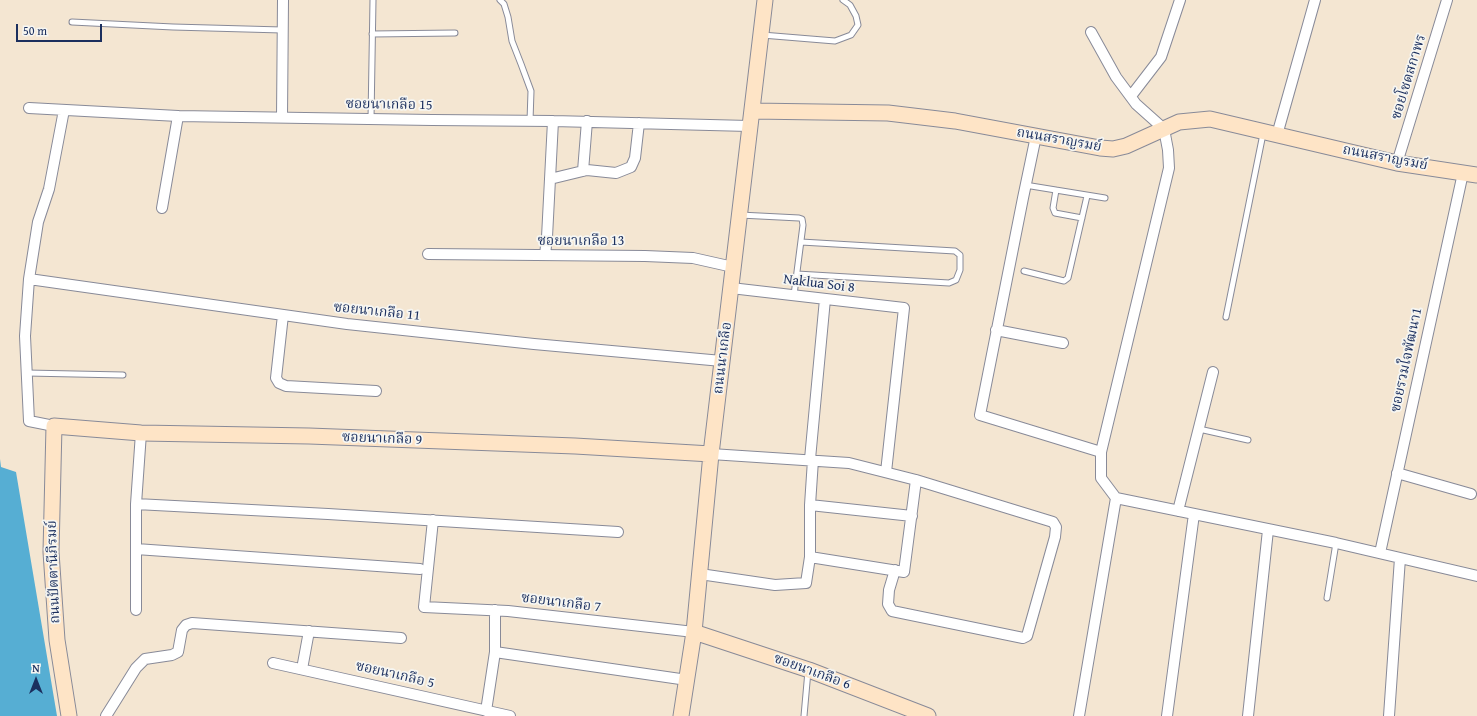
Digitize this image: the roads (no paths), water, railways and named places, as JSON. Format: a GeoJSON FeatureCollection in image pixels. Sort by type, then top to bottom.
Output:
{"type":"FeatureCollection","features":[{"type":"Feature","properties":{"kind":"street"},"geometry":{"type":"LineString","coordinates":[[282,117],[283,0]]}},
{"type":"Feature","properties":{"kind":"street","name":"ถนนนาเกลือ"},"geometry":{"type":"LineString","coordinates":[[681,716],[694,632],[711,454],[765,0]]}},
{"type":"Feature","properties":{"kind":"street"},"geometry":{"type":"LineString","coordinates":[[1131,96],[1162,57],[1180,0]]}},
{"type":"Feature","properties":{"kind":"street"},"geometry":{"type":"LineString","coordinates":[[1270,134],[1315,0]]}},
{"type":"Feature","properties":{"kind":"street","name":"ซอยโชดสกาพร"},"geometry":{"type":"LineString","coordinates":[[1397,163],[1447,0]]}},
{"type":"Feature","properties":{"kind":"street"},"geometry":{"type":"LineString","coordinates":[[1091,32],[1116,77],[1136,104],[1164,129],[1168,150],[1169,168],[1101,452],[1101,478],[1116,498],[1336,543],[1477,576]]}},
{"type":"Feature","properties":{"kind":"street","name":"ซอยนาเกลือ 15"},"geometry":{"type":"LineString","coordinates":[[29,108],[178,116],[552,120],[749,126]]}},
{"type":"Feature","properties":{"kind":"street"},"geometry":{"type":"LineString","coordinates":[[54,426],[29,420],[25,336],[29,280],[38,222],[51,182],[64,110]]}},
{"type":"Feature","properties":{"kind":"street","name":"ถนนสราญรมย์"},"geometry":{"type":"LineString","coordinates":[[752,111],[888,113],[955,121],[1100,148],[1113,149],[1126,146],[1180,122],[1210,119],[1397,163],[1470,174]]}},
{"type":"Feature","properties":{"kind":"street"},"geometry":{"type":"LineString","coordinates":[[162,208],[178,116]]}},
{"type":"Feature","properties":{"kind":"street"},"geometry":{"type":"LineString","coordinates":[[545,255],[552,120]]}},
{"type":"Feature","properties":{"kind":"street"},"geometry":{"type":"LineString","coordinates":[[583,171],[587,122]]}},
{"type":"Feature","properties":{"kind":"street"},"geometry":{"type":"LineString","coordinates":[[550,179],[587,170],[616,173],[631,167],[635,158],[639,123]]}},
{"type":"Feature","properties":{"kind":"street"},"geometry":{"type":"LineString","coordinates":[[1036,136],[980,415],[1101,452]]}},
{"type":"Feature","properties":{"kind":"street","name":"ซอยรวมใจพัฒนา1"},"geometry":{"type":"LineString","coordinates":[[1380,553],[1397,473],[1470,174]]}},
{"type":"Feature","properties":{"kind":"street","name":"ซอยนาเกลือ 13"},"geometry":{"type":"LineString","coordinates":[[428,254],[645,256],[693,258],[733,267]]}},
{"type":"Feature","properties":{"kind":"street","name":"ซอยนาเกลือ 11"},"geometry":{"type":"LineString","coordinates":[[29,280],[355,324],[534,344],[722,361]]}},
{"type":"Feature","properties":{"kind":"street","name":"Naklua Soi 8"},"geometry":{"type":"LineString","coordinates":[[731,288],[904,308],[886,472]]}},
{"type":"Feature","properties":{"kind":"street"},"geometry":{"type":"LineString","coordinates":[[700,574],[775,585],[806,583],[810,557],[812,459],[825,299]]}},
{"type":"Feature","properties":{"kind":"street"},"geometry":{"type":"LineString","coordinates":[[283,315],[276,378],[279,383],[286,386],[376,391]]}},
{"type":"Feature","properties":{"kind":"street"},"geometry":{"type":"LineString","coordinates":[[996,330],[1063,343]]}},
{"type":"Feature","properties":{"kind":"street"},"geometry":{"type":"LineString","coordinates":[[1178,511],[1213,372]]}},
{"type":"Feature","properties":{"kind":"street","name":"ซอยนาเกลือ 9"},"geometry":{"type":"LineString","coordinates":[[54,426],[141,433],[309,436],[574,446],[711,454]]}},
{"type":"Feature","properties":{"kind":"street","name":"ถนนปัตตานีภิรมย์"},"geometry":{"type":"LineString","coordinates":[[54,426],[51,552],[57,640],[69,716]]}},
{"type":"Feature","properties":{"kind":"street"},"geometry":{"type":"LineString","coordinates":[[136,610],[136,504],[141,433]]}},
{"type":"Feature","properties":{"kind":"street"},"geometry":{"type":"LineString","coordinates":[[711,454],[812,459],[849,463],[916,480],[1053,522],[1056,527],[1055,537],[1028,636],[1019,638],[892,611],[888,604],[895,570]]}},
{"type":"Feature","properties":{"kind":"street"},"geometry":{"type":"LineString","coordinates":[[1397,473],[1471,494]]}},
{"type":"Feature","properties":{"kind":"street"},"geometry":{"type":"LineString","coordinates":[[810,557],[904,572],[916,480]]}},
{"type":"Feature","properties":{"kind":"street"},"geometry":{"type":"LineString","coordinates":[[1079,716],[1116,498]]}},
{"type":"Feature","properties":{"kind":"street"},"geometry":{"type":"LineString","coordinates":[[136,504],[336,514],[618,532]]}},
{"type":"Feature","properties":{"kind":"street"},"geometry":{"type":"LineString","coordinates":[[810,505],[912,516]]}},
{"type":"Feature","properties":{"kind":"street"},"geometry":{"type":"LineString","coordinates":[[1167,716],[1194,514]]}},
{"type":"Feature","properties":{"kind":"street","name":"ซอยนาเกลือ 7"},"geometry":{"type":"LineString","coordinates":[[433,520],[424,607],[495,610],[694,632]]}},
{"type":"Feature","properties":{"kind":"street"},"geometry":{"type":"LineString","coordinates":[[1248,716],[1268,530]]}},
{"type":"Feature","properties":{"kind":"street"},"geometry":{"type":"LineString","coordinates":[[136,549],[420,569]]}},
{"type":"Feature","properties":{"kind":"street"},"geometry":{"type":"LineString","coordinates":[[1388,716],[1400,558]]}},
{"type":"Feature","properties":{"kind":"street"},"geometry":{"type":"LineString","coordinates":[[486,710],[494,652],[495,610]]}},
{"type":"Feature","properties":{"kind":"street"},"geometry":{"type":"LineString","coordinates":[[106,716],[136,668],[145,659],[172,655],[178,652],[182,630],[186,625],[192,624],[309,631],[402,638]]}},
{"type":"Feature","properties":{"kind":"street"},"geometry":{"type":"LineString","coordinates":[[302,669],[309,631]]}},
{"type":"Feature","properties":{"kind":"street","name":"ซอยนาเกลือ 6"},"geometry":{"type":"LineString","coordinates":[[694,632],[809,670],[928,716]]}},
{"type":"Feature","properties":{"kind":"street"},"geometry":{"type":"LineString","coordinates":[[494,652],[686,680]]}},
{"type":"Feature","properties":{"kind":"street","name":"ซอยนาเกลือ 5"},"geometry":{"type":"LineString","coordinates":[[273,663],[510,716]]}},
{"type":"Feature","properties":{"kind":"lane"},"geometry":{"type":"LineString","coordinates":[[371,119],[373,0]]}},
{"type":"Feature","properties":{"kind":"lane"},"geometry":{"type":"LineString","coordinates":[[500,0],[504,4],[512,41],[530,91],[530,120]]}},
{"type":"Feature","properties":{"kind":"lane"},"geometry":{"type":"LineString","coordinates":[[761,35],[834,41],[851,35],[858,25],[856,16],[850,5],[843,0]]}},
{"type":"Feature","properties":{"kind":"lane"},"geometry":{"type":"LineString","coordinates":[[72,22],[282,30]]}},
{"type":"Feature","properties":{"kind":"lane"},"geometry":{"type":"LineString","coordinates":[[372,34],[455,33]]}},
{"type":"Feature","properties":{"kind":"lane"},"geometry":{"type":"LineString","coordinates":[[1226,317],[1270,134]]}},
{"type":"Feature","properties":{"kind":"lane"},"geometry":{"type":"LineString","coordinates":[[1025,185],[1105,198]]}},
{"type":"Feature","properties":{"kind":"lane"},"geometry":{"type":"LineString","coordinates":[[1056,190],[1053,208],[1055,214],[1082,218]]}},
{"type":"Feature","properties":{"kind":"lane"},"geometry":{"type":"LineString","coordinates":[[1024,272],[1064,281],[1068,278],[1087,196]]}},
{"type":"Feature","properties":{"kind":"lane"},"geometry":{"type":"LineString","coordinates":[[739,215],[802,219],[803,225],[794,295]]}},
{"type":"Feature","properties":{"kind":"lane"},"geometry":{"type":"LineString","coordinates":[[797,274],[949,283],[956,280],[960,270],[960,255],[955,251],[801,242]]}},
{"type":"Feature","properties":{"kind":"lane"},"geometry":{"type":"LineString","coordinates":[[27,373],[123,375]]}},
{"type":"Feature","properties":{"kind":"lane"},"geometry":{"type":"LineString","coordinates":[[1199,429],[1248,440]]}},
{"type":"Feature","properties":{"kind":"lane"},"geometry":{"type":"LineString","coordinates":[[1327,598],[1336,543]]}},
{"type":"Feature","properties":{"kind":"lane"},"geometry":{"type":"LineString","coordinates":[[804,716],[809,670]]}},
{"type":"Feature","properties":{"kind":"water"},"geometry":{"type":"Polygon","coordinates":[[[0,459],[1,467],[16,472],[57,716],[0,716],[0,459]]]}}]}
